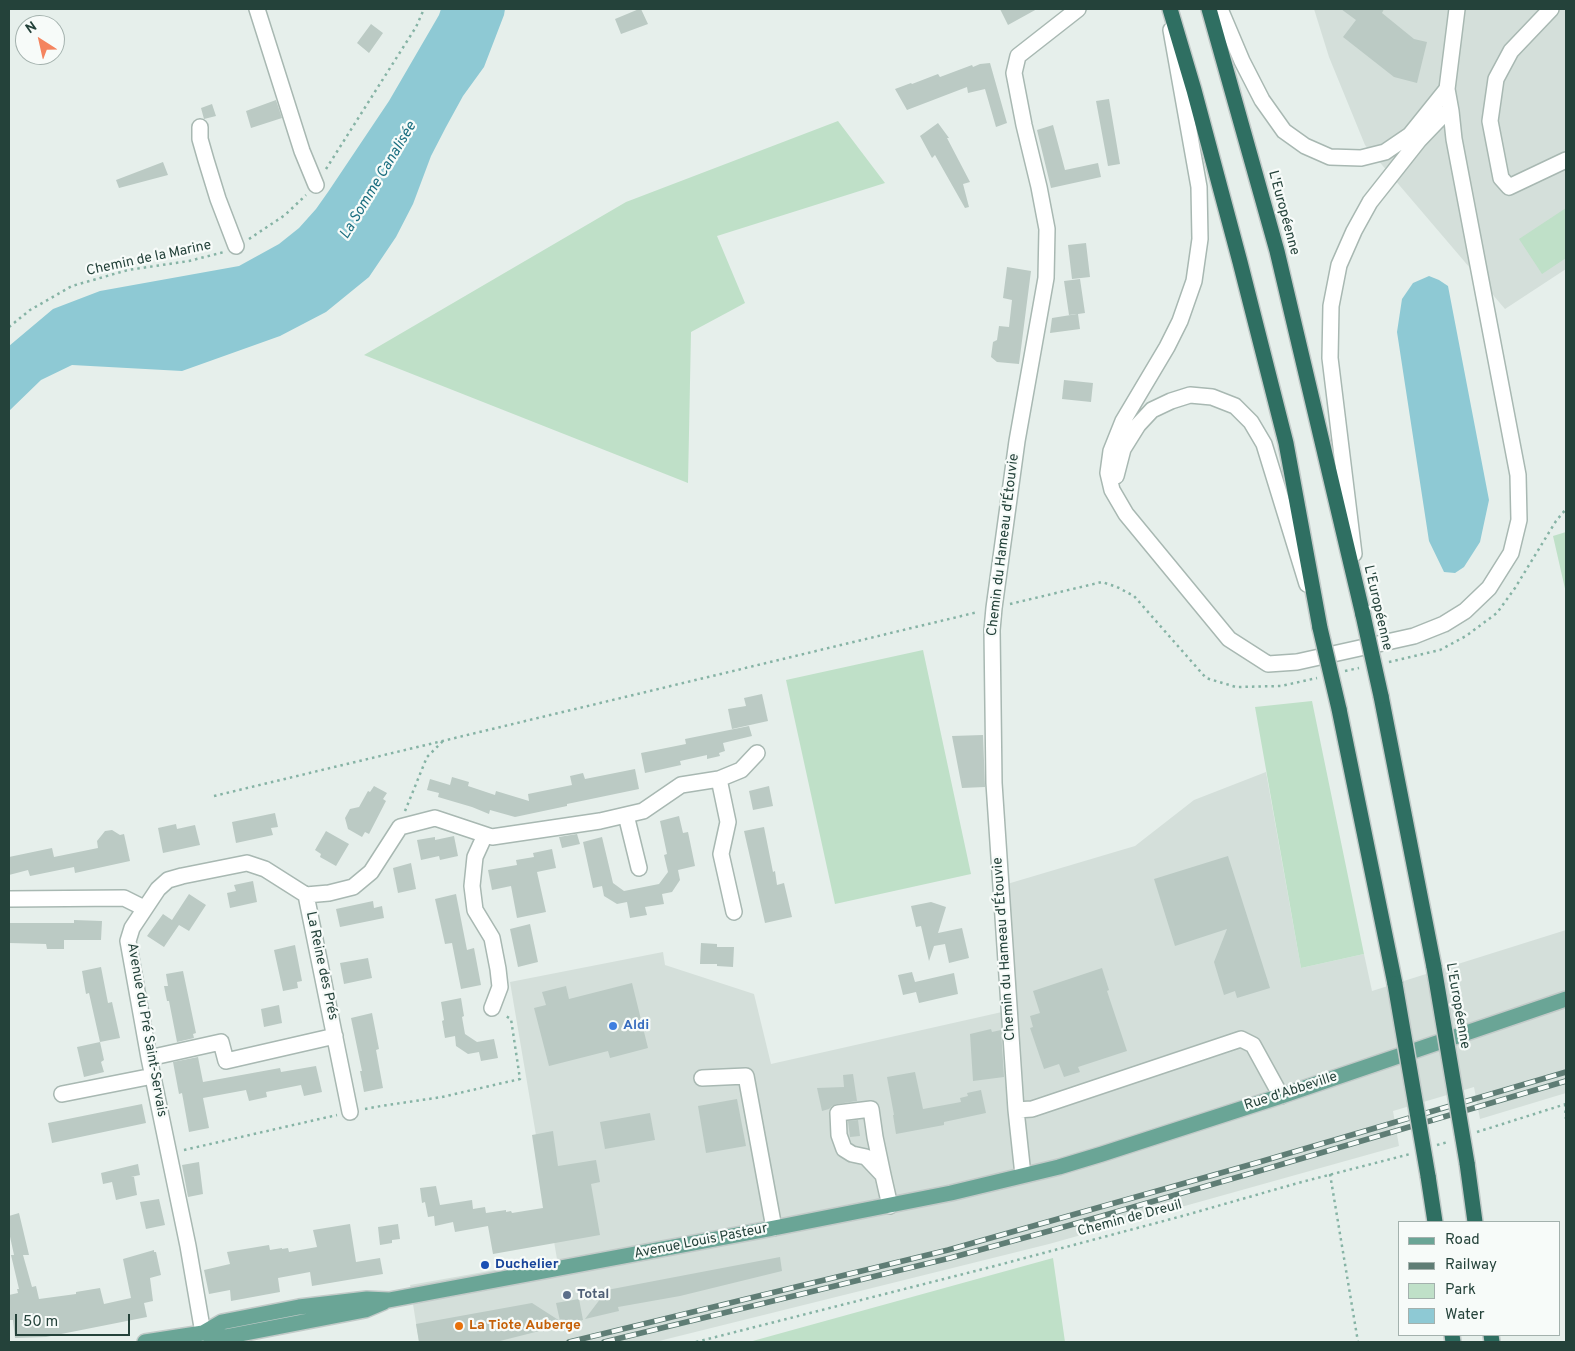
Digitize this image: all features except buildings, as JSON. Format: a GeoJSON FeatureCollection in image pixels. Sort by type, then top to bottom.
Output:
{"type":"FeatureCollection","features":[{"type":"Feature","properties":{"kind":"highway"},"geometry":{"type":"LineString","coordinates":[[1168,9],[1194,90],[1286,443],[1320,628],[1339,709],[1395,984],[1435,1221]]}},
{"type":"Feature","properties":{"kind":"highway","name":"L'Européenne"},"geometry":{"type":"LineString","coordinates":[[1209,9],[1277,251],[1363,615],[1434,966],[1475,1221]]}},
{"type":"Feature","properties":{"kind":"main road","name":"Rue d'Abbeville"},"geometry":{"type":"LineString","coordinates":[[1018,1176],[1102,1154],[1281,1096],[1566,999]]}},
{"type":"Feature","properties":{"kind":"main road","name":"Avenue Louis Pasteur"},"geometry":{"type":"LineString","coordinates":[[145,1342],[203,1333],[225,1337],[365,1310],[389,1300],[890,1206],[1018,1176]]}},
{"type":"Feature","properties":{"kind":"street"},"geometry":{"type":"LineString","coordinates":[[257,9],[302,151],[316,185]]}},
{"type":"Feature","properties":{"kind":"street","name":"Chemin du Hameau d'Étouvie"},"geometry":{"type":"LineString","coordinates":[[1018,1176],[1016,1110],[994,783],[992,640],[994,608],[1017,441],[1046,278],[1047,229],[1014,72],[1018,56],[1078,9]]}},
{"type":"Feature","properties":{"kind":"street"},"geometry":{"type":"LineString","coordinates":[[1168,9],[1199,187],[1200,239],[1194,281],[1180,321],[1167,347],[1123,421],[1111,451],[1108,473],[1112,490],[1126,514],[1229,639],[1268,664],[1297,662],[1414,636],[1444,624],[1465,611],[1489,588],[1511,553],[1519,520],[1518,475],[1456,148],[1448,89],[1457,9]]}},
{"type":"Feature","properties":{"kind":"street"},"geometry":{"type":"LineString","coordinates":[[1220,9],[1242,61],[1262,100],[1284,131],[1305,146],[1330,157],[1361,158],[1385,152],[1410,134],[1448,89]]}},
{"type":"Feature","properties":{"kind":"street"},"geometry":{"type":"LineString","coordinates":[[1551,9],[1511,51],[1496,79],[1490,121],[1501,178],[1509,187],[1566,160]]}},
{"type":"Feature","properties":{"kind":"street"},"geometry":{"type":"LineString","coordinates":[[1363,615],[1330,358],[1331,306],[1339,265],[1354,231],[1370,202],[1419,140],[1443,116],[1452,110]]}},
{"type":"Feature","properties":{"kind":"street"},"geometry":{"type":"LineString","coordinates":[[200,127],[200,138],[206,160],[221,208],[236,246]]}},
{"type":"Feature","properties":{"kind":"street"},"geometry":{"type":"LineString","coordinates":[[1112,490],[1123,449],[1138,425],[1152,410],[1171,400],[1190,395],[1212,398],[1235,406],[1251,422],[1264,444],[1320,628]]}},
{"type":"Feature","properties":{"kind":"street"},"geometry":{"type":"LineString","coordinates":[[306,895],[329,894],[353,887],[371,872],[400,827],[435,818],[492,837],[600,821],[643,811],[681,786],[718,779],[741,770],[757,753]]}},
{"type":"Feature","properties":{"kind":"street"},"geometry":{"type":"LineString","coordinates":[[718,779],[728,822],[722,854],[734,912]]}},
{"type":"Feature","properties":{"kind":"street"},"geometry":{"type":"LineString","coordinates":[[626,815],[638,868]]}},
{"type":"Feature","properties":{"kind":"street"},"geometry":{"type":"LineString","coordinates":[[486,835],[475,856],[472,886],[475,910],[492,938],[498,969],[500,987],[492,1008]]}},
{"type":"Feature","properties":{"kind":"street","name":"Avenue du Pré Saint-Servais"},"geometry":{"type":"LineString","coordinates":[[203,1333],[188,1246],[149,1058],[128,941],[132,928],[158,889],[168,880],[182,876],[247,864],[265,869],[306,895]]}},
{"type":"Feature","properties":{"kind":"street","name":"La Reine des Prés"},"geometry":{"type":"LineString","coordinates":[[306,895],[350,1112]]}},
{"type":"Feature","properties":{"kind":"street"},"geometry":{"type":"LineString","coordinates":[[9,899],[124,898],[144,908]]}},
{"type":"Feature","properties":{"kind":"street","name":"La Reine des Prés"},"geometry":{"type":"LineString","coordinates":[[149,1058],[221,1042],[226,1060],[336,1036]]}},
{"type":"Feature","properties":{"kind":"street"},"geometry":{"type":"LineString","coordinates":[[1016,1110],[1032,1108],[1241,1039],[1253,1045],[1281,1096]]}},
{"type":"Feature","properties":{"kind":"street"},"geometry":{"type":"LineString","coordinates":[[62,1094],[153,1076]]}},
{"type":"Feature","properties":{"kind":"street"},"geometry":{"type":"LineString","coordinates":[[702,1078],[746,1076],[774,1228]]}},
{"type":"Feature","properties":{"kind":"street"},"geometry":{"type":"LineString","coordinates":[[883,1175],[890,1206]]}},
{"type":"Feature","properties":{"kind":"path","name":"Chemin de la Marine"},"geometry":{"type":"LineString","coordinates":[[9,327],[30,310],[72,286],[128,270],[189,261],[224,252],[254,237],[286,216],[316,185],[416,27],[424,9]]}},
{"type":"Feature","properties":{"kind":"path"},"geometry":{"type":"LineString","coordinates":[[1384,663],[1440,650],[1466,636],[1497,613],[1515,588],[1556,521],[1566,509]]}},
{"type":"Feature","properties":{"kind":"path"},"geometry":{"type":"LineString","coordinates":[[214,796],[1102,582],[1134,596],[1206,678],[1236,687],[1281,686],[1319,677]]}},
{"type":"Feature","properties":{"kind":"path"},"geometry":{"type":"LineString","coordinates":[[1337,673],[1365,667]]}},
{"type":"Feature","properties":{"kind":"path"},"geometry":{"type":"LineString","coordinates":[[400,827],[405,810],[428,757],[444,740]]}},
{"type":"Feature","properties":{"kind":"path"},"geometry":{"type":"LineString","coordinates":[[169,1153],[350,1112],[442,1097],[520,1079],[511,1019],[492,1008]]}},
{"type":"Feature","properties":{"kind":"path"},"geometry":{"type":"LineString","coordinates":[[1474,1133],[1566,1104],[1566,1119]]}},
{"type":"Feature","properties":{"kind":"path"},"geometry":{"type":"LineString","coordinates":[[1437,1145],[1456,1139]]}},
{"type":"Feature","properties":{"kind":"path","name":"Chemin de Dreuil"},"geometry":{"type":"LineString","coordinates":[[696,1342],[991,1267],[1330,1174],[1418,1152]]}},
{"type":"Feature","properties":{"kind":"path"},"geometry":{"type":"LineString","coordinates":[[1330,1174],[1358,1342]]}},
{"type":"Feature","properties":{"kind":"shaded area"},"geometry":{"type":"Polygon","coordinates":[[[1314,9],[1566,9],[1566,269],[1505,309],[1365,145],[1329,57],[1314,9]]]}},
{"type":"Feature","properties":{"kind":"shaded area"},"geometry":{"type":"Polygon","coordinates":[[[1266,772],[1301,968],[1364,954],[1372,991],[1566,930],[1566,1093],[1480,1119],[1474,1087],[1393,1111],[1399,1146],[1049,1244],[655,1342],[419,1342],[410,1285],[557,1259],[510,982],[663,952],[665,965],[754,994],[771,1064],[1002,1012],[997,887],[1135,846],[1194,800],[1266,772]]]}},
{"type":"Feature","properties":{"kind":"green space"},"geometry":{"type":"Polygon","coordinates":[[[838,121],[885,183],[717,236],[745,303],[691,332],[688,483],[364,355],[626,202],[838,121]]]}},
{"type":"Feature","properties":{"kind":"green space"},"geometry":{"type":"Polygon","coordinates":[[[1566,208],[1566,258],[1542,274],[1519,239],[1566,208]]]}},
{"type":"Feature","properties":{"kind":"green space"},"geometry":{"type":"Polygon","coordinates":[[[1566,532],[1566,593],[1553,536],[1566,532]]]}},
{"type":"Feature","properties":{"kind":"green space"},"geometry":{"type":"Polygon","coordinates":[[[923,650],[971,874],[835,904],[786,680],[923,650]]]}},
{"type":"Feature","properties":{"kind":"green space"},"geometry":{"type":"Polygon","coordinates":[[[1312,701],[1364,954],[1301,968],[1255,707],[1312,701]]]}},
{"type":"Feature","properties":{"kind":"green space"},"geometry":{"type":"Polygon","coordinates":[[[1053,1258],[1065,1342],[749,1342],[1053,1258]]]}},
{"type":"Feature","properties":{"kind":"water","name":"La Somme Canalisée"},"geometry":{"type":"Polygon","coordinates":[[[441,9],[505,9],[484,67],[463,96],[446,127],[431,156],[413,204],[396,237],[369,277],[326,312],[280,336],[182,371],[72,365],[41,380],[9,411],[9,346],[53,309],[100,291],[239,266],[279,244],[299,228],[316,209],[389,101],[441,9]]]}},
{"type":"Feature","properties":{"kind":"water"},"geometry":{"type":"Polygon","coordinates":[[[1429,276],[1448,286],[1489,500],[1480,542],[1464,567],[1455,573],[1444,572],[1429,541],[1397,332],[1402,299],[1413,283],[1429,276]]]}},
{"type":"Feature","properties":{"kind":"railway"},"geometry":{"type":"LineString","coordinates":[[569,1342],[948,1250],[1256,1163],[1566,1072]]}},
{"type":"Feature","properties":{"kind":"railway"},"geometry":{"type":"LineString","coordinates":[[604,1342],[950,1258],[1259,1171],[1566,1081]]}},
{"type":"Feature","properties":{"kind":"place","name":"Aldi"},"geometry":{"type":"Point","coordinates":[613,1026]}},
{"type":"Feature","properties":{"kind":"place","name":"Duchelier"},"geometry":{"type":"Point","coordinates":[485,1265]}},
{"type":"Feature","properties":{"kind":"place","name":"Total"},"geometry":{"type":"Point","coordinates":[567,1295]}},
{"type":"Feature","properties":{"kind":"place","name":"La Tiote Auberge"},"geometry":{"type":"Point","coordinates":[459,1326]}}]}
